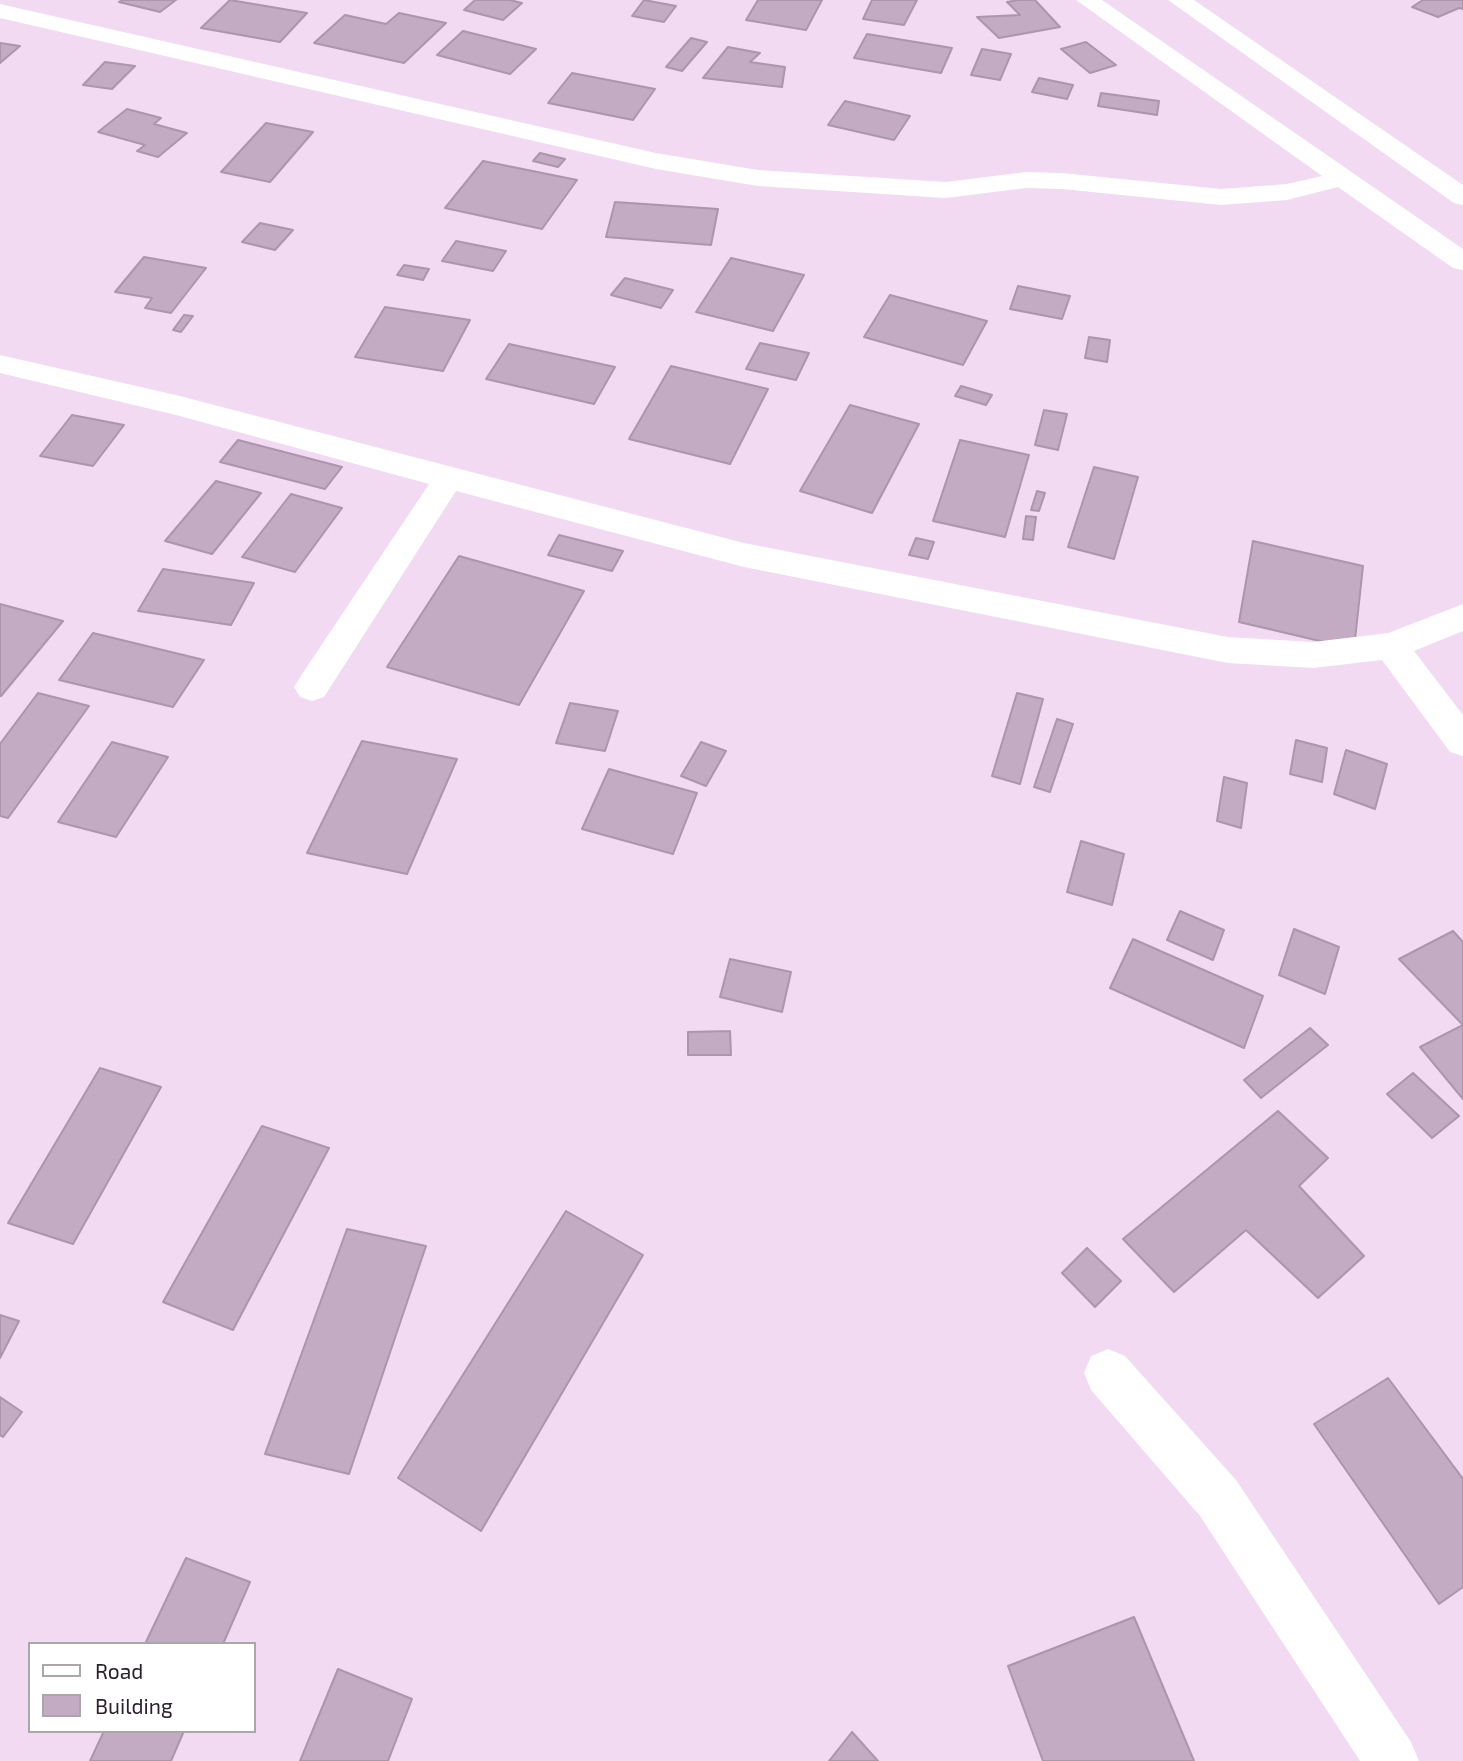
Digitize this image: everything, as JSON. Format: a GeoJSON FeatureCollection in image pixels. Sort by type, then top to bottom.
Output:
{"type":"FeatureCollection","features":[{"type":"Feature","properties":{"kind":"main road"},"geometry":{"type":"LineString","coordinates":[[1087,0],[1463,262]]}},
{"type":"Feature","properties":{"kind":"main road"},"geometry":{"type":"LineString","coordinates":[[1179,0],[1463,197]]}},
{"type":"Feature","properties":{"kind":"main road"},"geometry":{"type":"LineString","coordinates":[[0,11],[656,161],[758,177],[946,190],[1026,180],[1062,181],[1221,197],[1287,192],[1344,178]]}},
{"type":"Feature","properties":{"kind":"main road"},"geometry":{"type":"LineString","coordinates":[[0,363],[176,405],[744,555],[1228,650],[1314,655],[1391,646],[1463,617]]}},
{"type":"Feature","properties":{"kind":"main road"},"geometry":{"type":"LineString","coordinates":[[312,687],[449,478]]}},
{"type":"Feature","properties":{"kind":"main road"},"geometry":{"type":"LineString","coordinates":[[1391,646],[1463,742]]}},
{"type":"Feature","properties":{"kind":"main road"},"geometry":{"type":"LineString","coordinates":[[1108,1373],[1218,1498],[1392,1761]]}},
{"type":"Feature","properties":{"kind":"building"},"geometry":{"type":"Polygon","coordinates":[[[176,0],[160,12],[119,2],[176,0]]]}},
{"type":"Feature","properties":{"kind":"building"},"geometry":{"type":"Polygon","coordinates":[[[230,0],[307,13],[280,42],[201,28],[230,0]]]}},
{"type":"Feature","properties":{"kind":"building"},"geometry":{"type":"Polygon","coordinates":[[[475,0],[510,0],[522,3],[503,20],[464,10],[475,0]]]}},
{"type":"Feature","properties":{"kind":"building"},"geometry":{"type":"Polygon","coordinates":[[[644,0],[676,6],[664,22],[632,16],[644,0]]]}},
{"type":"Feature","properties":{"kind":"building"},"geometry":{"type":"Polygon","coordinates":[[[758,0],[822,0],[806,30],[746,20],[758,0]]]}},
{"type":"Feature","properties":{"kind":"building"},"geometry":{"type":"Polygon","coordinates":[[[872,0],[917,0],[904,25],[863,19],[872,0]]]}},
{"type":"Feature","properties":{"kind":"building"},"geometry":{"type":"Polygon","coordinates":[[[1035,0],[1060,27],[999,38],[977,17],[1020,15],[1007,2],[1035,0]]]}},
{"type":"Feature","properties":{"kind":"building"},"geometry":{"type":"Polygon","coordinates":[[[1423,0],[1463,0],[1463,9],[1459,8],[1438,17],[1412,7],[1423,0]]]}},
{"type":"Feature","properties":{"kind":"building"},"geometry":{"type":"Polygon","coordinates":[[[399,13],[446,23],[404,63],[314,43],[345,15],[386,24],[399,13]]]}},
{"type":"Feature","properties":{"kind":"building"},"geometry":{"type":"Polygon","coordinates":[[[463,31],[536,49],[510,74],[437,55],[463,31]]]}},
{"type":"Feature","properties":{"kind":"building"},"geometry":{"type":"Polygon","coordinates":[[[867,34],[952,48],[941,73],[854,58],[867,34]]]}},
{"type":"Feature","properties":{"kind":"building"},"geometry":{"type":"Polygon","coordinates":[[[691,38],[707,42],[682,71],[666,67],[691,38]]]}},
{"type":"Feature","properties":{"kind":"building"},"geometry":{"type":"Polygon","coordinates":[[[1086,42],[1116,65],[1090,73],[1061,49],[1086,42]]]}},
{"type":"Feature","properties":{"kind":"building"},"geometry":{"type":"Polygon","coordinates":[[[0,43],[20,46],[0,63],[0,43]]]}},
{"type":"Feature","properties":{"kind":"building"},"geometry":{"type":"Polygon","coordinates":[[[728,47],[760,53],[750,62],[785,67],[782,87],[703,78],[728,47]]]}},
{"type":"Feature","properties":{"kind":"building"},"geometry":{"type":"Polygon","coordinates":[[[982,49],[1011,54],[1000,80],[971,75],[982,49]]]}},
{"type":"Feature","properties":{"kind":"building"},"geometry":{"type":"Polygon","coordinates":[[[105,62],[135,66],[112,89],[83,85],[105,62]]]}},
{"type":"Feature","properties":{"kind":"building"},"geometry":{"type":"Polygon","coordinates":[[[572,73],[655,89],[633,120],[548,103],[572,73]]]}},
{"type":"Feature","properties":{"kind":"building"},"geometry":{"type":"Polygon","coordinates":[[[1039,78],[1073,85],[1067,99],[1032,92],[1039,78]]]}},
{"type":"Feature","properties":{"kind":"building"},"geometry":{"type":"Polygon","coordinates":[[[1101,93],[1159,101],[1157,115],[1098,106],[1101,93]]]}},
{"type":"Feature","properties":{"kind":"building"},"geometry":{"type":"Polygon","coordinates":[[[845,101],[910,116],[894,140],[828,125],[845,101]]]}},
{"type":"Feature","properties":{"kind":"building"},"geometry":{"type":"Polygon","coordinates":[[[127,109],[161,118],[154,124],[187,133],[158,157],[137,151],[145,145],[98,132],[127,109]]]}},
{"type":"Feature","properties":{"kind":"building"},"geometry":{"type":"Polygon","coordinates":[[[266,123],[313,132],[270,182],[221,172],[266,123]]]}},
{"type":"Feature","properties":{"kind":"building"},"geometry":{"type":"Polygon","coordinates":[[[540,153],[565,159],[558,167],[533,161],[540,153]]]}},
{"type":"Feature","properties":{"kind":"building"},"geometry":{"type":"Polygon","coordinates":[[[483,161],[577,180],[542,229],[445,208],[483,161]]]}},
{"type":"Feature","properties":{"kind":"building"},"geometry":{"type":"Polygon","coordinates":[[[615,202],[718,209],[711,245],[606,237],[615,202]]]}},
{"type":"Feature","properties":{"kind":"building"},"geometry":{"type":"Polygon","coordinates":[[[260,223],[293,230],[275,250],[242,242],[260,223]]]}},
{"type":"Feature","properties":{"kind":"building"},"geometry":{"type":"Polygon","coordinates":[[[456,241],[506,251],[493,271],[442,261],[456,241]]]}},
{"type":"Feature","properties":{"kind":"building"},"geometry":{"type":"Polygon","coordinates":[[[144,257],[206,268],[171,313],[145,308],[152,298],[115,292],[144,257]]]}},
{"type":"Feature","properties":{"kind":"building"},"geometry":{"type":"Polygon","coordinates":[[[731,258],[804,275],[773,331],[696,312],[731,258]]]}},
{"type":"Feature","properties":{"kind":"building"},"geometry":{"type":"Polygon","coordinates":[[[404,265],[429,269],[423,280],[397,275],[404,265]]]}},
{"type":"Feature","properties":{"kind":"building"},"geometry":{"type":"Polygon","coordinates":[[[625,278],[673,290],[661,308],[611,295],[625,278]]]}},
{"type":"Feature","properties":{"kind":"building"},"geometry":{"type":"Polygon","coordinates":[[[1018,286],[1070,296],[1062,319],[1010,309],[1018,286]]]}},
{"type":"Feature","properties":{"kind":"building"},"geometry":{"type":"Polygon","coordinates":[[[890,295],[987,321],[963,365],[864,337],[890,295]]]}},
{"type":"Feature","properties":{"kind":"building"},"geometry":{"type":"Polygon","coordinates":[[[385,307],[470,320],[443,371],[355,357],[385,307]]]}},
{"type":"Feature","properties":{"kind":"building"},"geometry":{"type":"Polygon","coordinates":[[[184,315],[193,316],[181,332],[173,330],[184,315]]]}},
{"type":"Feature","properties":{"kind":"building"},"geometry":{"type":"Polygon","coordinates":[[[1089,337],[1110,340],[1107,362],[1085,358],[1089,337]]]}},
{"type":"Feature","properties":{"kind":"building"},"geometry":{"type":"Polygon","coordinates":[[[760,343],[809,353],[796,380],[746,369],[760,343]]]}},
{"type":"Feature","properties":{"kind":"building"},"geometry":{"type":"Polygon","coordinates":[[[509,344],[615,367],[594,404],[486,379],[509,344]]]}},
{"type":"Feature","properties":{"kind":"building"},"geometry":{"type":"Polygon","coordinates":[[[671,366],[768,389],[730,464],[629,439],[671,366]]]}},
{"type":"Feature","properties":{"kind":"building"},"geometry":{"type":"Polygon","coordinates":[[[961,386],[992,395],[986,405],[955,396],[961,386]]]}},
{"type":"Feature","properties":{"kind":"building"},"geometry":{"type":"Polygon","coordinates":[[[850,405],[919,424],[872,513],[800,491],[850,405]]]}},
{"type":"Feature","properties":{"kind":"building"},"geometry":{"type":"Polygon","coordinates":[[[1044,410],[1067,414],[1058,450],[1035,445],[1044,410]]]}},
{"type":"Feature","properties":{"kind":"building"},"geometry":{"type":"Polygon","coordinates":[[[72,415],[124,425],[93,466],[40,456],[72,415]]]}},
{"type":"Feature","properties":{"kind":"building"},"geometry":{"type":"Polygon","coordinates":[[[238,440],[342,467],[325,489],[220,462],[238,440]]]}},
{"type":"Feature","properties":{"kind":"building"},"geometry":{"type":"Polygon","coordinates":[[[960,440],[1029,455],[1005,537],[933,521],[960,440]]]}},
{"type":"Feature","properties":{"kind":"building"},"geometry":{"type":"Polygon","coordinates":[[[1094,467],[1138,477],[1114,559],[1068,547],[1094,467]]]}},
{"type":"Feature","properties":{"kind":"building"},"geometry":{"type":"Polygon","coordinates":[[[216,481],[261,493],[212,554],[165,541],[216,481]]]}},
{"type":"Feature","properties":{"kind":"building"},"geometry":{"type":"Polygon","coordinates":[[[1037,491],[1045,493],[1039,511],[1031,510],[1037,491]]]}},
{"type":"Feature","properties":{"kind":"building"},"geometry":{"type":"Polygon","coordinates":[[[291,494],[342,508],[295,572],[242,557],[291,494]]]}},
{"type":"Feature","properties":{"kind":"building"},"geometry":{"type":"Polygon","coordinates":[[[1026,516],[1036,517],[1033,540],[1023,539],[1026,516]]]}},
{"type":"Feature","properties":{"kind":"building"},"geometry":{"type":"Polygon","coordinates":[[[559,535],[623,551],[612,571],[548,555],[559,535]]]}},
{"type":"Feature","properties":{"kind":"building"},"geometry":{"type":"Polygon","coordinates":[[[916,538],[934,542],[928,559],[909,555],[916,538]]]}},
{"type":"Feature","properties":{"kind":"building"},"geometry":{"type":"Polygon","coordinates":[[[1253,541],[1363,566],[1354,649],[1239,622],[1253,541]]]}},
{"type":"Feature","properties":{"kind":"building"},"geometry":{"type":"Polygon","coordinates":[[[459,556],[584,591],[519,705],[387,667],[459,556]]]}},
{"type":"Feature","properties":{"kind":"building"},"geometry":{"type":"Polygon","coordinates":[[[163,569],[254,583],[231,625],[138,611],[163,569]]]}},
{"type":"Feature","properties":{"kind":"building"},"geometry":{"type":"Polygon","coordinates":[[[0,604],[63,621],[1,696],[0,696],[0,604]]]}},
{"type":"Feature","properties":{"kind":"building"},"geometry":{"type":"Polygon","coordinates":[[[93,633],[204,660],[173,707],[59,680],[93,633]]]}},
{"type":"Feature","properties":{"kind":"building"},"geometry":{"type":"Polygon","coordinates":[[[38,693],[89,706],[8,818],[0,816],[0,744],[38,693]]]}},
{"type":"Feature","properties":{"kind":"building"},"geometry":{"type":"Polygon","coordinates":[[[1017,693],[1043,699],[1020,784],[992,776],[1017,693]]]}},
{"type":"Feature","properties":{"kind":"building"},"geometry":{"type":"Polygon","coordinates":[[[570,703],[618,711],[605,751],[556,743],[570,703]]]}},
{"type":"Feature","properties":{"kind":"building"},"geometry":{"type":"Polygon","coordinates":[[[1057,719],[1073,724],[1050,792],[1034,787],[1057,719]]]}},
{"type":"Feature","properties":{"kind":"building"},"geometry":{"type":"Polygon","coordinates":[[[1296,740],[1327,748],[1322,782],[1290,774],[1296,740]]]}},
{"type":"Feature","properties":{"kind":"building"},"geometry":{"type":"Polygon","coordinates":[[[362,741],[457,759],[407,874],[307,853],[362,741]]]}},
{"type":"Feature","properties":{"kind":"building"},"geometry":{"type":"Polygon","coordinates":[[[112,742],[168,757],[116,837],[58,822],[112,742]]]}},
{"type":"Feature","properties":{"kind":"building"},"geometry":{"type":"Polygon","coordinates":[[[701,742],[726,751],[706,786],[681,776],[701,742]]]}},
{"type":"Feature","properties":{"kind":"building"},"geometry":{"type":"Polygon","coordinates":[[[1346,750],[1387,764],[1375,809],[1334,794],[1346,750]]]}},
{"type":"Feature","properties":{"kind":"building"},"geometry":{"type":"Polygon","coordinates":[[[609,769],[697,793],[673,854],[582,829],[609,769]]]}},
{"type":"Feature","properties":{"kind":"building"},"geometry":{"type":"Polygon","coordinates":[[[1224,777],[1247,783],[1241,828],[1217,821],[1224,777]]]}},
{"type":"Feature","properties":{"kind":"building"},"geometry":{"type":"Polygon","coordinates":[[[1081,841],[1124,854],[1112,905],[1067,892],[1081,841]]]}},
{"type":"Feature","properties":{"kind":"building"},"geometry":{"type":"Polygon","coordinates":[[[1180,911],[1224,930],[1213,960],[1167,940],[1180,911]]]}},
{"type":"Feature","properties":{"kind":"building"},"geometry":{"type":"Polygon","coordinates":[[[1294,929],[1339,947],[1325,994],[1279,975],[1294,929]]]}},
{"type":"Feature","properties":{"kind":"building"},"geometry":{"type":"Polygon","coordinates":[[[1453,931],[1463,942],[1463,1025],[1399,959],[1453,931]]]}},
{"type":"Feature","properties":{"kind":"building"},"geometry":{"type":"Polygon","coordinates":[[[1133,939],[1263,996],[1244,1048],[1110,988],[1133,939]]]}},
{"type":"Feature","properties":{"kind":"building"},"geometry":{"type":"Polygon","coordinates":[[[730,959],[791,972],[782,1012],[720,997],[730,959]]]}},
{"type":"Feature","properties":{"kind":"building"},"geometry":{"type":"Polygon","coordinates":[[[1463,1025],[1463,1099],[1420,1047],[1463,1025]]]}},
{"type":"Feature","properties":{"kind":"building"},"geometry":{"type":"Polygon","coordinates":[[[1310,1028],[1328,1045],[1261,1098],[1244,1080],[1310,1028]]]}},
{"type":"Feature","properties":{"kind":"building"},"geometry":{"type":"Polygon","coordinates":[[[730,1031],[731,1055],[688,1055],[688,1032],[730,1031]]]}},
{"type":"Feature","properties":{"kind":"building"},"geometry":{"type":"Polygon","coordinates":[[[100,1068],[161,1087],[73,1244],[8,1223],[100,1068]]]}},
{"type":"Feature","properties":{"kind":"building"},"geometry":{"type":"Polygon","coordinates":[[[1413,1073],[1459,1116],[1432,1138],[1387,1094],[1413,1073]]]}},
{"type":"Feature","properties":{"kind":"building"},"geometry":{"type":"Polygon","coordinates":[[[1278,1111],[1328,1158],[1299,1186],[1364,1256],[1318,1298],[1246,1230],[1174,1292],[1123,1239],[1278,1111]]]}},
{"type":"Feature","properties":{"kind":"building"},"geometry":{"type":"Polygon","coordinates":[[[262,1126],[329,1148],[233,1330],[163,1302],[262,1126]]]}},
{"type":"Feature","properties":{"kind":"building"},"geometry":{"type":"Polygon","coordinates":[[[566,1211],[643,1255],[481,1531],[398,1478],[566,1211]]]}},
{"type":"Feature","properties":{"kind":"building"},"geometry":{"type":"Polygon","coordinates":[[[347,1229],[426,1246],[349,1474],[265,1454],[347,1229]]]}},
{"type":"Feature","properties":{"kind":"building"},"geometry":{"type":"Polygon","coordinates":[[[1087,1248],[1121,1281],[1095,1307],[1062,1273],[1087,1248]]]}},
{"type":"Feature","properties":{"kind":"building"},"geometry":{"type":"Polygon","coordinates":[[[0,1315],[19,1321],[0,1358],[0,1315]]]}},
{"type":"Feature","properties":{"kind":"building"},"geometry":{"type":"Polygon","coordinates":[[[1388,1378],[1463,1479],[1463,1587],[1439,1604],[1314,1424],[1388,1378]]]}},
{"type":"Feature","properties":{"kind":"building"},"geometry":{"type":"Polygon","coordinates":[[[0,1397],[22,1412],[3,1437],[0,1435],[0,1397]]]}},
{"type":"Feature","properties":{"kind":"building"},"geometry":{"type":"Polygon","coordinates":[[[186,1558],[250,1582],[224,1642],[146,1642],[186,1558]]]}},
{"type":"Feature","properties":{"kind":"building"},"geometry":{"type":"Polygon","coordinates":[[[1134,1617],[1194,1761],[1043,1761],[1008,1666],[1134,1617]]]}},
{"type":"Feature","properties":{"kind":"building"},"geometry":{"type":"Polygon","coordinates":[[[338,1669],[412,1699],[388,1761],[300,1761],[338,1669]]]}},
{"type":"Feature","properties":{"kind":"building"},"geometry":{"type":"Polygon","coordinates":[[[852,1732],[878,1761],[829,1761],[852,1732]]]}},
{"type":"Feature","properties":{"kind":"building"},"geometry":{"type":"Polygon","coordinates":[[[103,1733],[183,1733],[171,1761],[90,1761],[103,1733]]]}}]}
